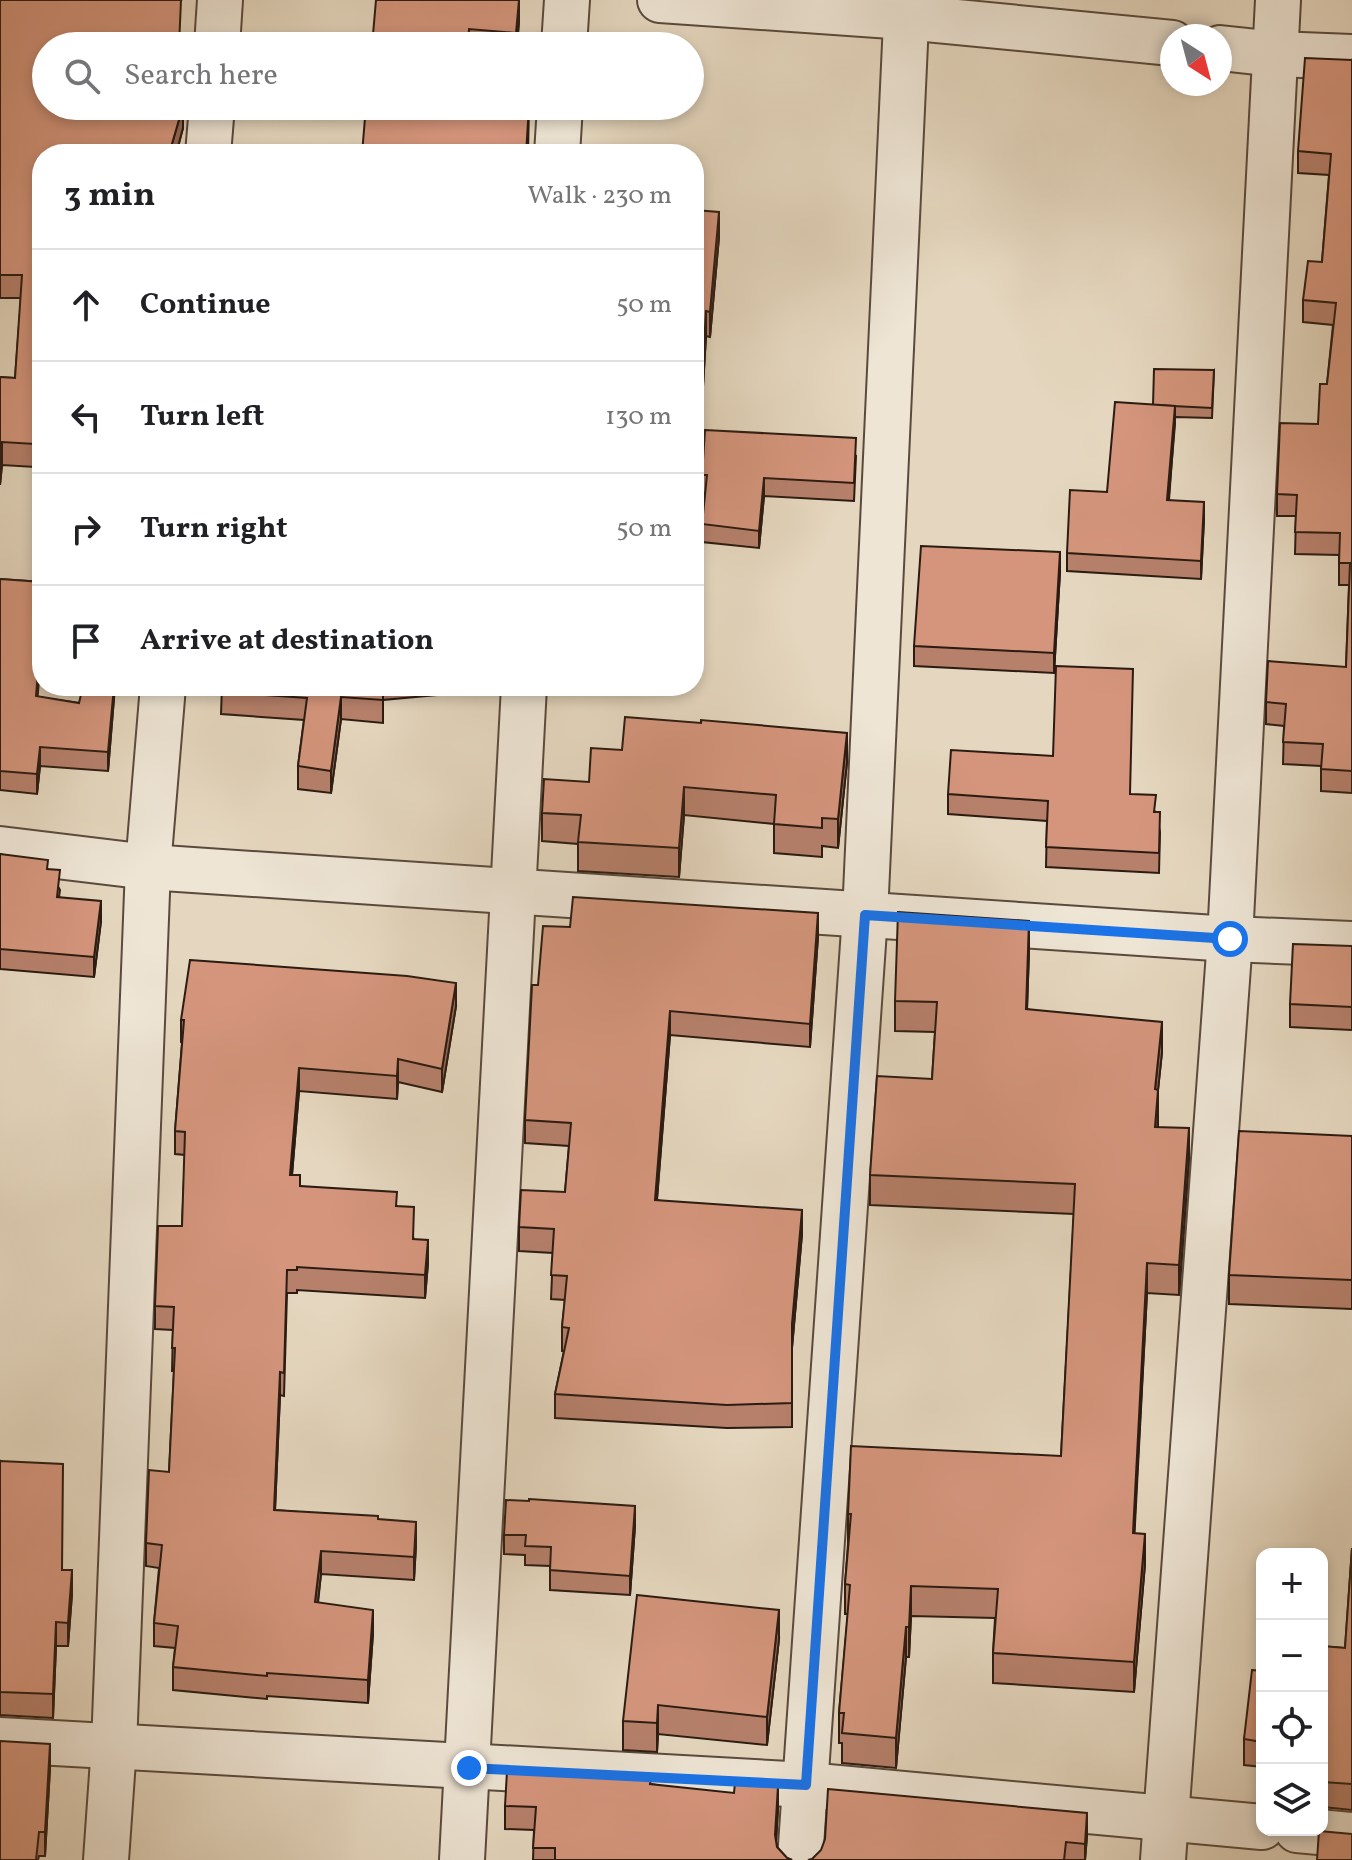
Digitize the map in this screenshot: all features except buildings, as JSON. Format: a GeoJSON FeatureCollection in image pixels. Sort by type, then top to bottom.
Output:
{"type":"FeatureCollection","features":[{"type":"Feature","properties":{"kind":"street"},"geometry":{"type":"LineString","coordinates":[[218,32],[220,0]]}},
{"type":"Feature","properties":{"kind":"street"},"geometry":{"type":"LineString","coordinates":[[565,32],[567,0]]}},
{"type":"Feature","properties":{"kind":"street"},"geometry":{"type":"LineString","coordinates":[[660,0],[906,8],[1160,41]]}},
{"type":"Feature","properties":{"kind":"street"},"geometry":{"type":"LineString","coordinates":[[1165,1840],[1230,939],[1278,0]]}},
{"type":"Feature","properties":{"kind":"street"},"geometry":{"type":"LineString","coordinates":[[800,1860],[865,915],[906,8]]}},
{"type":"Feature","properties":{"kind":"street"},"geometry":{"type":"LineString","coordinates":[[1232,49],[1352,57]]}},
{"type":"Feature","properties":{"kind":"street"},"geometry":{"type":"LineString","coordinates":[[209,144],[211,120]]}},
{"type":"Feature","properties":{"kind":"street"},"geometry":{"type":"LineString","coordinates":[[558,144],[559,120]]}},
{"type":"Feature","properties":{"kind":"street"},"geometry":{"type":"LineString","coordinates":[[106,1860],[114,1746],[148,867],[162,696]]}},
{"type":"Feature","properties":{"kind":"street"},"geometry":{"type":"LineString","coordinates":[[462,1860],[523,696]]}},
{"type":"Feature","properties":{"kind":"street"},"geometry":{"type":"LineString","coordinates":[[0,849],[148,867],[1230,939],[1352,944]]}},
{"type":"Feature","properties":{"kind":"street"},"geometry":{"type":"LineString","coordinates":[[0,1740],[806,1785],[1165,1840],[1256,1828]]}},
{"type":"Feature","properties":{"kind":"street"},"geometry":{"type":"LineString","coordinates":[[1328,1833],[1352,1835]]}},
{"type":"Feature","properties":{"kind":"route"},"geometry":{"type":"LineString","coordinates":[[469,1768],[806,1785],[865,915],[1230,939]]}}]}
